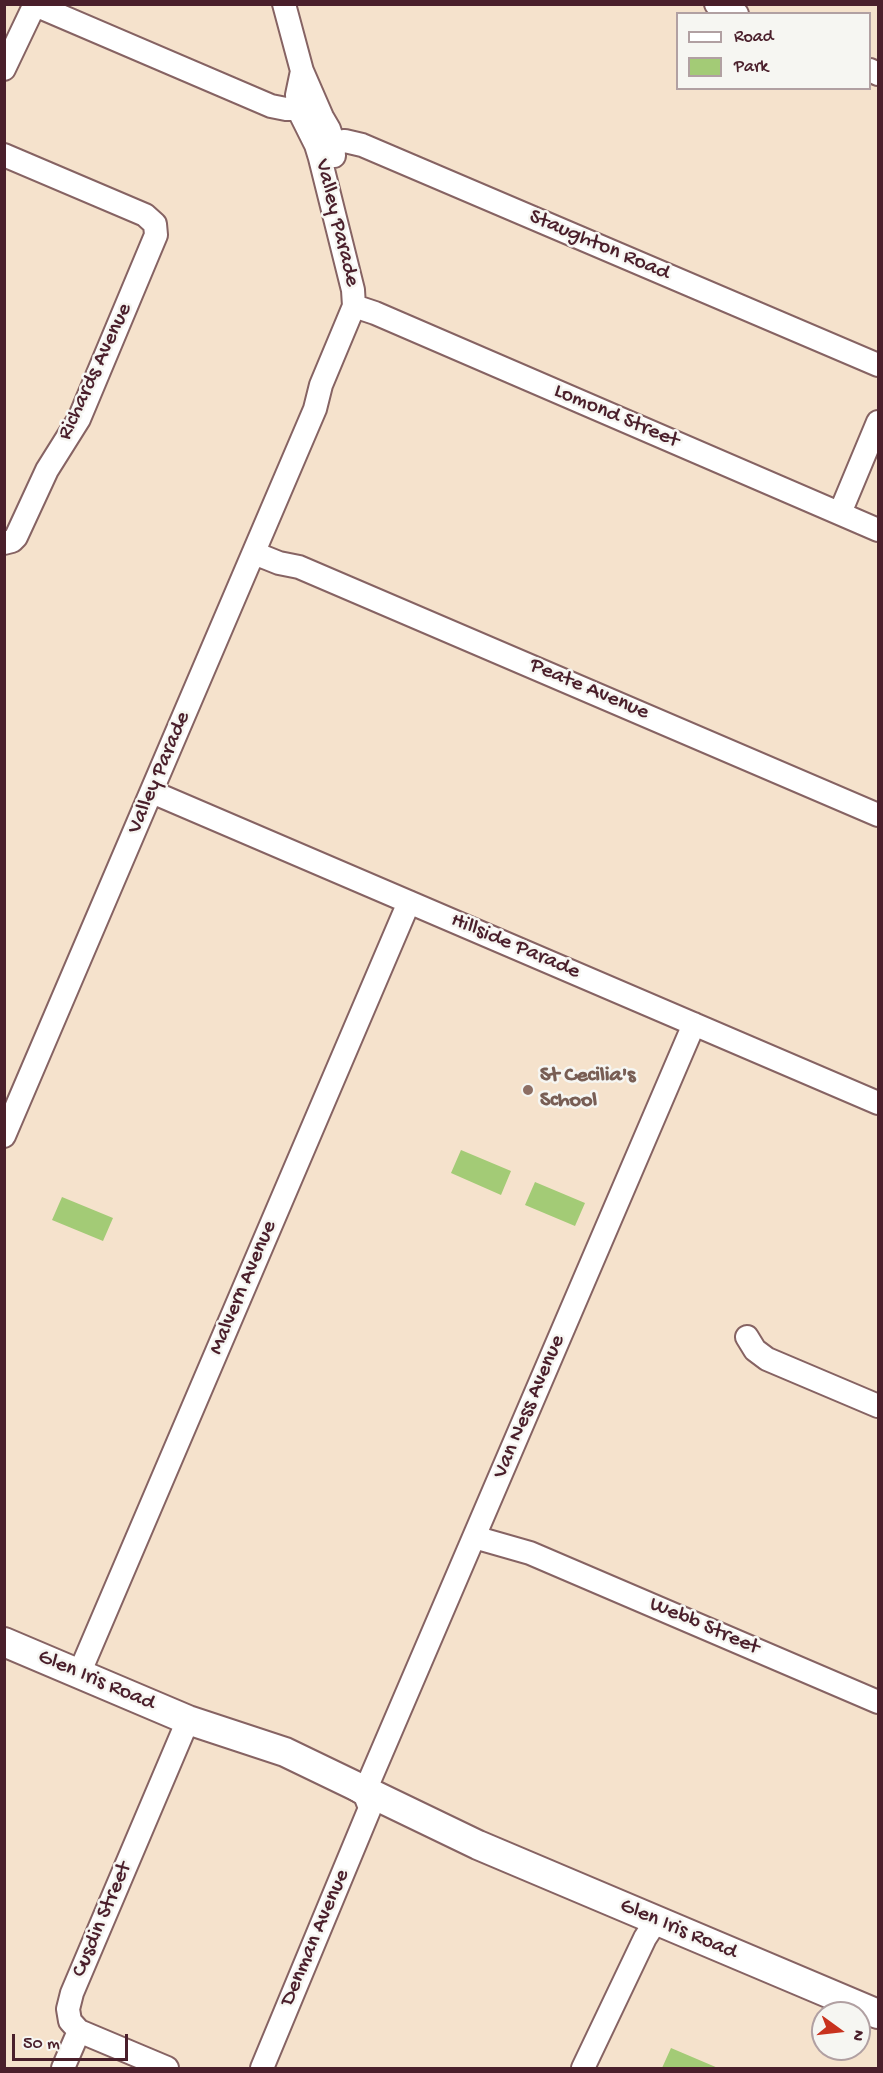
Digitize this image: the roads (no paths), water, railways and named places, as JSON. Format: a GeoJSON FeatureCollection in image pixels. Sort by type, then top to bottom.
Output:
{"type":"FeatureCollection","features":[{"type":"Feature","properties":{"kind":"main road","name":"Glen Iris Road"},"geometry":{"type":"LineString","coordinates":[[4,1642],[188,1720],[286,1771],[377,1801],[879,2014]]}},
{"type":"Feature","properties":{"kind":"main road","name":"Glen Iris Road"},"geometry":{"type":"LineString","coordinates":[[188,1720],[285,1752],[377,1801]]}},
{"type":"Feature","properties":{"kind":"street","name":"Valley Parade"},"geometry":{"type":"LineString","coordinates":[[284,4],[302,71],[321,117],[329,129],[325,143]]}},
{"type":"Feature","properties":{"kind":"street"},"geometry":{"type":"LineString","coordinates":[[716,4],[733,12]]}},
{"type":"Feature","properties":{"kind":"street"},"geometry":{"type":"LineString","coordinates":[[4,69],[35,5],[271,106],[297,109]]}},
{"type":"Feature","properties":{"kind":"street","name":"Valley Parade"},"geometry":{"type":"LineString","coordinates":[[4,1136],[315,409],[328,388],[358,307],[361,286],[332,174],[334,155],[297,109],[297,95],[302,71]]}},
{"type":"Feature","properties":{"kind":"street","name":"Staughton Road"},"geometry":{"type":"LineString","coordinates":[[325,143],[345,141],[362,145],[879,365]]}},
{"type":"Feature","properties":{"kind":"street","name":"Richards Avenue"},"geometry":{"type":"LineString","coordinates":[[4,154],[145,214],[154,224],[156,236],[79,419],[46,470],[16,537],[4,543]]}},
{"type":"Feature","properties":{"kind":"street","name":"Lomond Street"},"geometry":{"type":"LineString","coordinates":[[358,307],[879,530]]}},
{"type":"Feature","properties":{"kind":"street"},"geometry":{"type":"LineString","coordinates":[[840,513],[879,422]]}},
{"type":"Feature","properties":{"kind":"street","name":"Peate Avenue"},"geometry":{"type":"LineString","coordinates":[[256,548],[279,562],[299,567],[879,815]]}},
{"type":"Feature","properties":{"kind":"street","name":"Hillside Parade"},"geometry":{"type":"LineString","coordinates":[[152,792],[879,1103]]}},
{"type":"Feature","properties":{"kind":"street","name":"Malvern Avenue"},"geometry":{"type":"LineString","coordinates":[[79,1674],[410,902]]}},
{"type":"Feature","properties":{"kind":"street","name":"Van Ness Avenue"},"geometry":{"type":"LineString","coordinates":[[377,1801],[477,1530],[694,1024]]}},
{"type":"Feature","properties":{"kind":"street"},"geometry":{"type":"LineString","coordinates":[[747,1337],[755,1350],[767,1359],[879,1406]]}},
{"type":"Feature","properties":{"kind":"street","name":"Webb Street"},"geometry":{"type":"LineString","coordinates":[[477,1530],[879,1702]]}},
{"type":"Feature","properties":{"kind":"street","name":"Cusdin Street"},"geometry":{"type":"LineString","coordinates":[[79,2031],[69,2021],[69,2002],[188,1720]]}},
{"type":"Feature","properties":{"kind":"street","name":"Denman Avenue"},"geometry":{"type":"LineString","coordinates":[[262,2068],[377,1801]]}},
{"type":"Feature","properties":{"kind":"street"},"geometry":{"type":"LineString","coordinates":[[583,2068],[645,1938],[656,1921]]}},
{"type":"Feature","properties":{"kind":"street"},"geometry":{"type":"LineString","coordinates":[[63,2068],[79,2031],[167,2068]]}},
{"type":"Feature","properties":{"kind":"place","name":"St Cecilia's School"},"geometry":{"type":"Point","coordinates":[528,1090]}}]}
